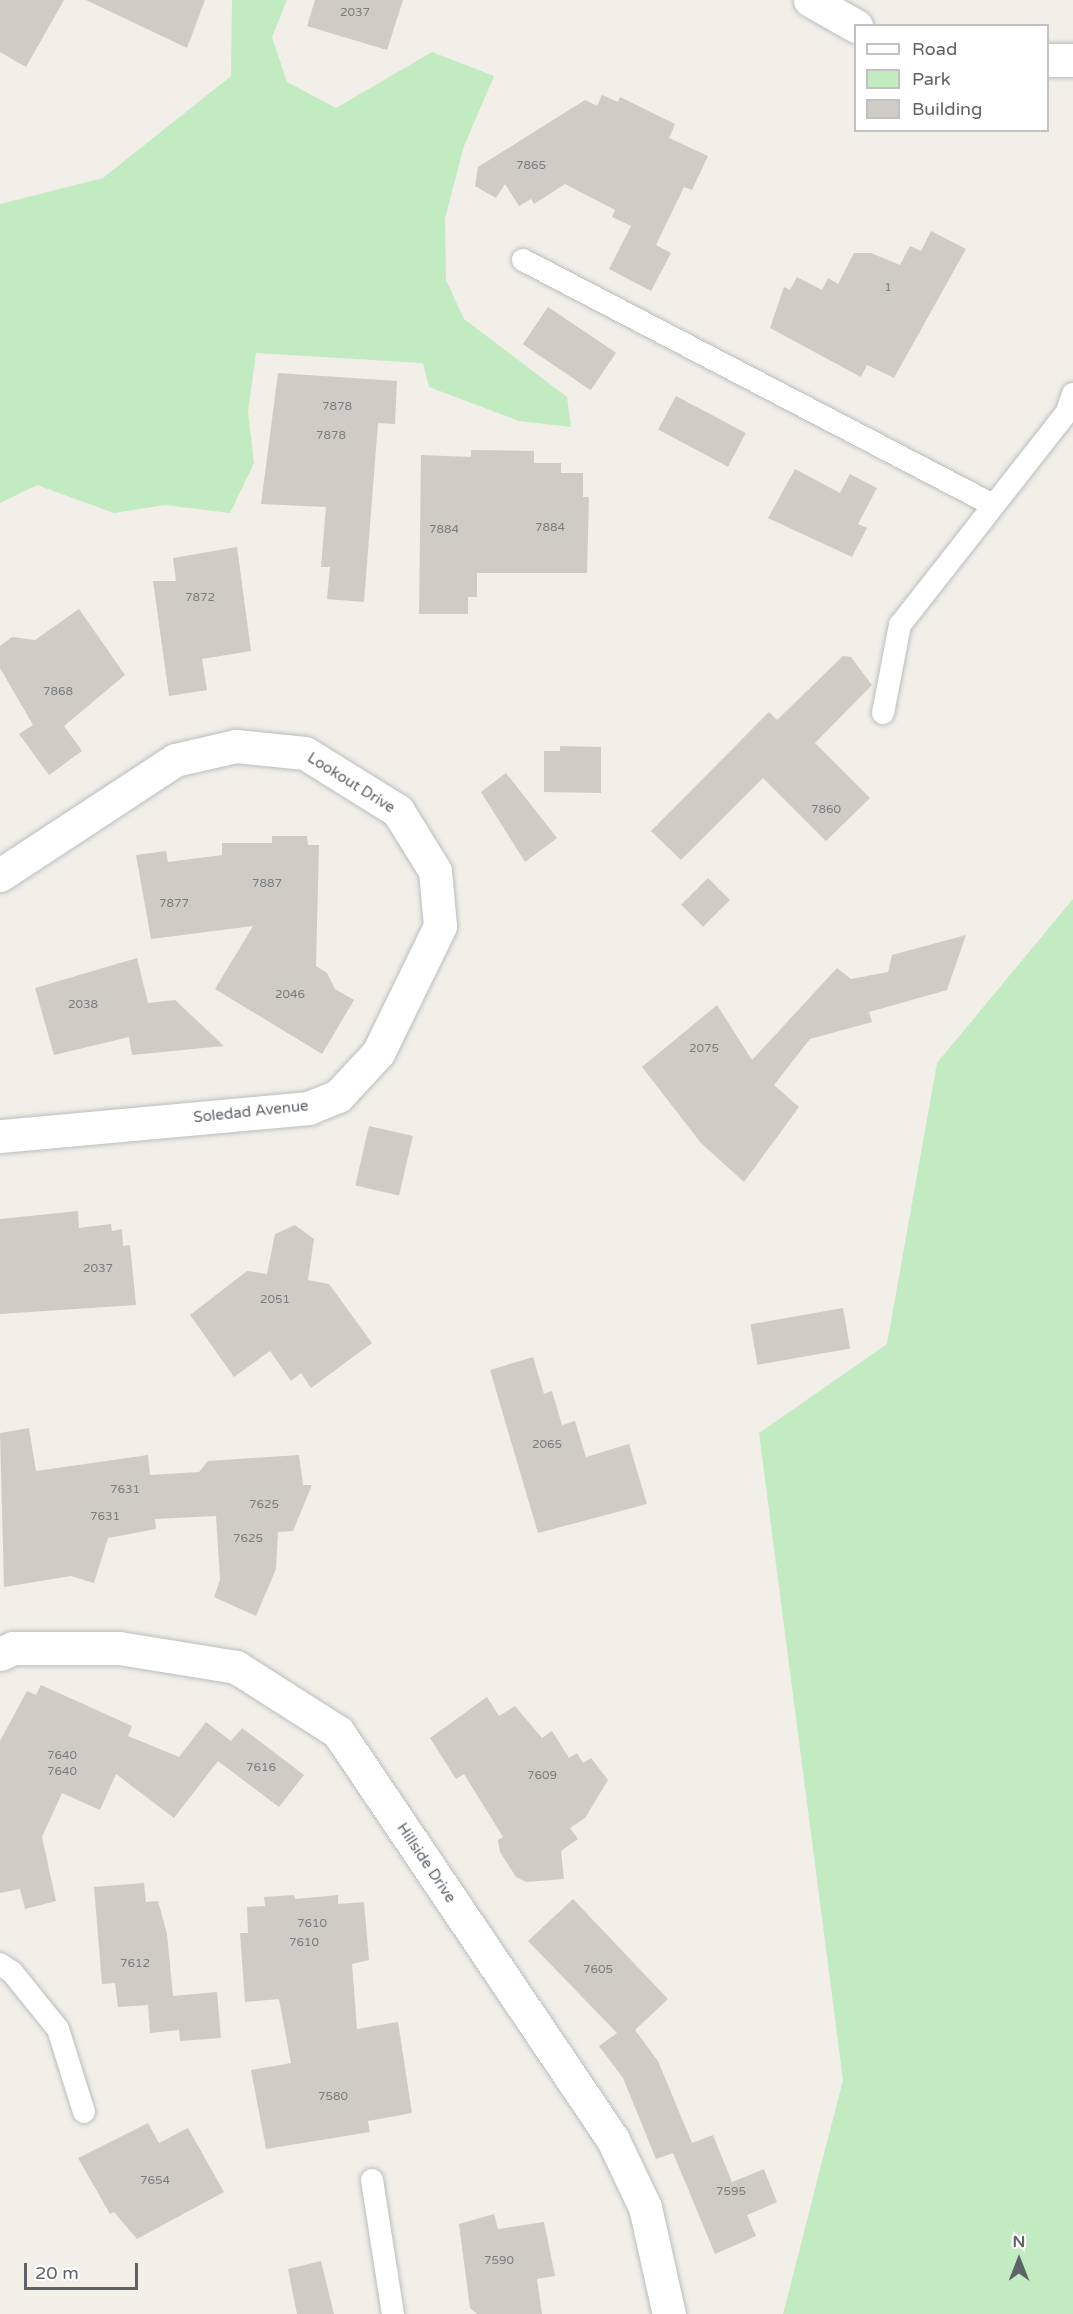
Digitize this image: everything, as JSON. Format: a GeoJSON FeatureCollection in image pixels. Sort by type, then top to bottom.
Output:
{"type":"FeatureCollection","features":[{"type":"Feature","properties":{"kind":"street"},"geometry":{"type":"LineString","coordinates":[[810,0],[854,25]]}},
{"type":"Feature","properties":{"kind":"street"},"geometry":{"type":"LineString","coordinates":[[1049,60],[1073,60]]}},
{"type":"Feature","properties":{"kind":"street","name":"Lookout Drive"},"geometry":{"type":"LineString","coordinates":[[0,875],[175,760],[236,746],[305,753],[398,811],[435,871],[440,926]]}},
{"type":"Feature","properties":{"kind":"street","name":"Soledad Avenue"},"geometry":{"type":"LineString","coordinates":[[0,1136],[309,1108],[338,1096],[378,1053],[440,926]]}},
{"type":"Feature","properties":{"kind":"street","name":"Hillside Drive"},"geometry":{"type":"LineString","coordinates":[[0,1654],[14,1648],[118,1648],[226,1665],[338,1732],[613,2140],[645,2207],[669,2314]]}},
{"type":"Feature","properties":{"kind":"lane"},"geometry":{"type":"LineString","coordinates":[[523,260],[993,505]]}},
{"type":"Feature","properties":{"kind":"lane"},"geometry":{"type":"LineString","coordinates":[[883,713],[900,625],[1067,412],[1073,394]]}},
{"type":"Feature","properties":{"kind":"lane"},"geometry":{"type":"LineString","coordinates":[[0,1964],[12,1972],[58,2030],[84,2112]]}},
{"type":"Feature","properties":{"kind":"lane"},"geometry":{"type":"LineString","coordinates":[[372,2180],[393,2314]]}},
{"type":"Feature","properties":{"kind":"green space"},"geometry":{"type":"Polygon","coordinates":[[[232,0],[287,0],[272,37],[287,82],[336,108],[432,52],[494,76],[464,146],[445,218],[446,280],[464,319],[567,397],[571,427],[519,421],[429,387],[423,363],[256,353],[248,412],[254,463],[230,513],[165,505],[114,513],[37,485],[0,503],[0,204],[103,178],[231,76],[232,0]]]}},
{"type":"Feature","properties":{"kind":"green space"},"geometry":{"type":"Polygon","coordinates":[[[1073,899],[1073,2314],[783,2314],[843,2080],[759,1433],[887,1344],[937,1063],[1073,899]]]}},
{"type":"Feature","properties":{"kind":"building"},"geometry":{"type":"Polygon","coordinates":[[[0,0],[64,0],[26,67],[0,52],[0,0]]]}},
{"type":"Feature","properties":{"kind":"building"},"geometry":{"type":"Polygon","coordinates":[[[86,0],[205,0],[187,48],[86,0]]]}},
{"type":"Feature","properties":{"kind":"building"},"geometry":{"type":"Polygon","coordinates":[[[315,0],[403,0],[387,50],[307,26],[315,0]]]}},
{"type":"Feature","properties":{"kind":"building"},"geometry":{"type":"Polygon","coordinates":[[[602,95],[618,102],[620,97],[675,124],[669,138],[708,156],[692,190],[684,187],[656,245],[671,253],[651,291],[609,269],[631,226],[612,217],[615,210],[565,184],[534,204],[531,199],[519,206],[505,184],[496,198],[475,186],[478,167],[585,100],[597,106],[602,95]]]}},
{"type":"Feature","properties":{"kind":"building"},"geometry":{"type":"Polygon","coordinates":[[[931,231],[966,249],[894,378],[867,365],[861,377],[770,328],[784,287],[790,290],[797,277],[822,290],[828,278],[838,284],[854,253],[871,253],[900,265],[910,246],[921,251],[931,231]]]}},
{"type":"Feature","properties":{"kind":"building"},"geometry":{"type":"Polygon","coordinates":[[[548,307],[616,353],[591,390],[523,344],[548,307]]]}},
{"type":"Feature","properties":{"kind":"building"},"geometry":{"type":"Polygon","coordinates":[[[278,373],[397,381],[395,424],[378,423],[364,602],[327,599],[330,567],[321,567],[326,507],[261,504],[278,373]]]}},
{"type":"Feature","properties":{"kind":"building"},"geometry":{"type":"Polygon","coordinates":[[[676,396],[746,433],[728,467],[658,430],[676,396]]]}},
{"type":"Feature","properties":{"kind":"building"},"geometry":{"type":"Polygon","coordinates":[[[471,450],[534,451],[534,463],[561,463],[561,473],[583,473],[583,497],[589,497],[587,573],[477,573],[477,597],[468,597],[468,614],[419,614],[421,455],[471,457],[471,450]]]}},
{"type":"Feature","properties":{"kind":"building"},"geometry":{"type":"Polygon","coordinates":[[[795,469],[840,493],[850,474],[877,488],[858,524],[867,528],[852,557],[768,518],[795,469]]]}},
{"type":"Feature","properties":{"kind":"building"},"geometry":{"type":"Polygon","coordinates":[[[237,547],[251,651],[202,659],[207,690],[169,696],[153,581],[176,581],[173,558],[237,547]]]}},
{"type":"Feature","properties":{"kind":"building"},"geometry":{"type":"Polygon","coordinates":[[[79,609],[125,675],[64,726],[82,751],[49,775],[19,734],[33,725],[0,668],[0,646],[12,637],[35,640],[79,609]]]}},
{"type":"Feature","properties":{"kind":"building"},"geometry":{"type":"Polygon","coordinates":[[[843,656],[851,657],[872,685],[815,743],[870,798],[826,841],[763,778],[681,860],[651,831],[769,712],[777,720],[843,656]]]}},
{"type":"Feature","properties":{"kind":"building"},"geometry":{"type":"Polygon","coordinates":[[[560,746],[601,747],[601,793],[544,792],[544,751],[560,751],[560,746]]]}},
{"type":"Feature","properties":{"kind":"building"},"geometry":{"type":"Polygon","coordinates":[[[506,773],[557,838],[525,862],[481,792],[506,773]]]}},
{"type":"Feature","properties":{"kind":"building"},"geometry":{"type":"Polygon","coordinates":[[[272,836],[307,836],[308,845],[319,845],[316,966],[327,973],[335,989],[354,1000],[322,1054],[215,989],[253,926],[151,939],[136,855],[166,851],[168,862],[222,855],[222,843],[272,843],[272,836]]]}},
{"type":"Feature","properties":{"kind":"building"},"geometry":{"type":"Polygon","coordinates":[[[708,878],[730,900],[703,927],[681,905],[708,878]]]}},
{"type":"Feature","properties":{"kind":"building"},"geometry":{"type":"Polygon","coordinates":[[[966,935],[947,990],[869,1012],[872,1022],[810,1039],[774,1085],[799,1107],[744,1182],[701,1143],[642,1067],[717,1005],[752,1060],[837,968],[851,979],[888,972],[892,955],[966,935]]]}},
{"type":"Feature","properties":{"kind":"building"},"geometry":{"type":"Polygon","coordinates":[[[137,958],[148,1003],[175,1000],[224,1046],[132,1055],[129,1037],[54,1055],[35,988],[137,958]]]}},
{"type":"Feature","properties":{"kind":"building"},"geometry":{"type":"Polygon","coordinates":[[[369,1126],[413,1136],[399,1196],[355,1185],[369,1126]]]}},
{"type":"Feature","properties":{"kind":"building"},"geometry":{"type":"Polygon","coordinates":[[[78,1211],[79,1228],[111,1224],[112,1231],[122,1229],[123,1246],[130,1245],[136,1305],[0,1314],[0,1219],[78,1211]]]}},
{"type":"Feature","properties":{"kind":"building"},"geometry":{"type":"Polygon","coordinates":[[[295,1225],[314,1239],[308,1280],[329,1284],[372,1343],[311,1388],[301,1373],[291,1381],[270,1351],[234,1377],[190,1315],[247,1271],[267,1274],[275,1234],[295,1225]]]}},
{"type":"Feature","properties":{"kind":"building"},"geometry":{"type":"Polygon","coordinates":[[[843,1308],[850,1348],[758,1365],[750,1324],[843,1308]]]}},
{"type":"Feature","properties":{"kind":"building"},"geometry":{"type":"Polygon","coordinates":[[[533,1357],[544,1394],[552,1391],[562,1425],[575,1421],[586,1457],[629,1444],[647,1504],[538,1533],[490,1370],[533,1357]]]}},
{"type":"Feature","properties":{"kind":"building"},"geometry":{"type":"Polygon","coordinates":[[[29,1428],[36,1471],[148,1455],[150,1475],[199,1472],[208,1461],[299,1455],[303,1485],[312,1485],[293,1531],[278,1532],[276,1569],[256,1616],[214,1597],[220,1580],[216,1516],[155,1519],[156,1529],[108,1538],[94,1583],[71,1576],[4,1587],[0,1433],[29,1428]]]}},
{"type":"Feature","properties":{"kind":"building"},"geometry":{"type":"Polygon","coordinates":[[[41,1685],[132,1726],[128,1736],[179,1757],[206,1722],[231,1741],[242,1728],[304,1775],[279,1807],[218,1761],[174,1818],[116,1774],[100,1810],[62,1793],[42,1837],[56,1901],[25,1909],[20,1889],[0,1893],[0,1741],[27,1691],[36,1695],[41,1685]]]}},
{"type":"Feature","properties":{"kind":"building"},"geometry":{"type":"Polygon","coordinates":[[[487,1697],[499,1716],[515,1706],[542,1738],[552,1731],[569,1758],[577,1753],[583,1763],[591,1758],[608,1780],[585,1818],[570,1828],[578,1839],[561,1851],[564,1879],[526,1882],[516,1877],[500,1852],[498,1840],[503,1837],[464,1774],[456,1779],[430,1738],[487,1697]]]}},
{"type":"Feature","properties":{"kind":"building"},"geometry":{"type":"Polygon","coordinates":[[[144,1883],[146,1902],[158,1901],[167,1934],[173,1996],[217,1992],[221,2038],[180,2041],[179,2030],[150,2033],[148,2005],[118,2007],[115,1983],[102,1984],[94,1887],[144,1883]]]}},
{"type":"Feature","properties":{"kind":"building"},"geometry":{"type":"Polygon","coordinates":[[[294,1895],[295,1899],[338,1895],[338,1904],[364,1902],[369,1960],[352,1964],[357,2029],[398,2022],[412,2113],[368,2121],[370,2132],[266,2149],[251,2070],[291,2063],[279,1999],[245,2002],[240,1933],[248,1933],[247,1907],[265,1906],[264,1897],[294,1895]]]}},
{"type":"Feature","properties":{"kind":"building"},"geometry":{"type":"Polygon","coordinates":[[[573,1899],[668,1999],[635,2030],[658,2061],[692,2143],[713,2135],[732,2182],[764,2169],[777,2202],[747,2215],[756,2236],[715,2254],[673,2153],[656,2159],[623,2078],[599,2046],[617,2033],[528,1941],[573,1899]]]}},
{"type":"Feature","properties":{"kind":"building"},"geometry":{"type":"Polygon","coordinates":[[[148,2123],[159,2143],[188,2128],[224,2192],[137,2239],[114,2212],[110,2214],[78,2158],[148,2123]]]}},
{"type":"Feature","properties":{"kind":"building"},"geometry":{"type":"Polygon","coordinates":[[[494,2214],[498,2229],[544,2222],[555,2276],[537,2279],[542,2314],[477,2314],[470,2308],[459,2224],[494,2214]]]}},
{"type":"Feature","properties":{"kind":"building"},"geometry":{"type":"Polygon","coordinates":[[[321,2261],[334,2314],[297,2314],[288,2269],[321,2261]]]}}]}
